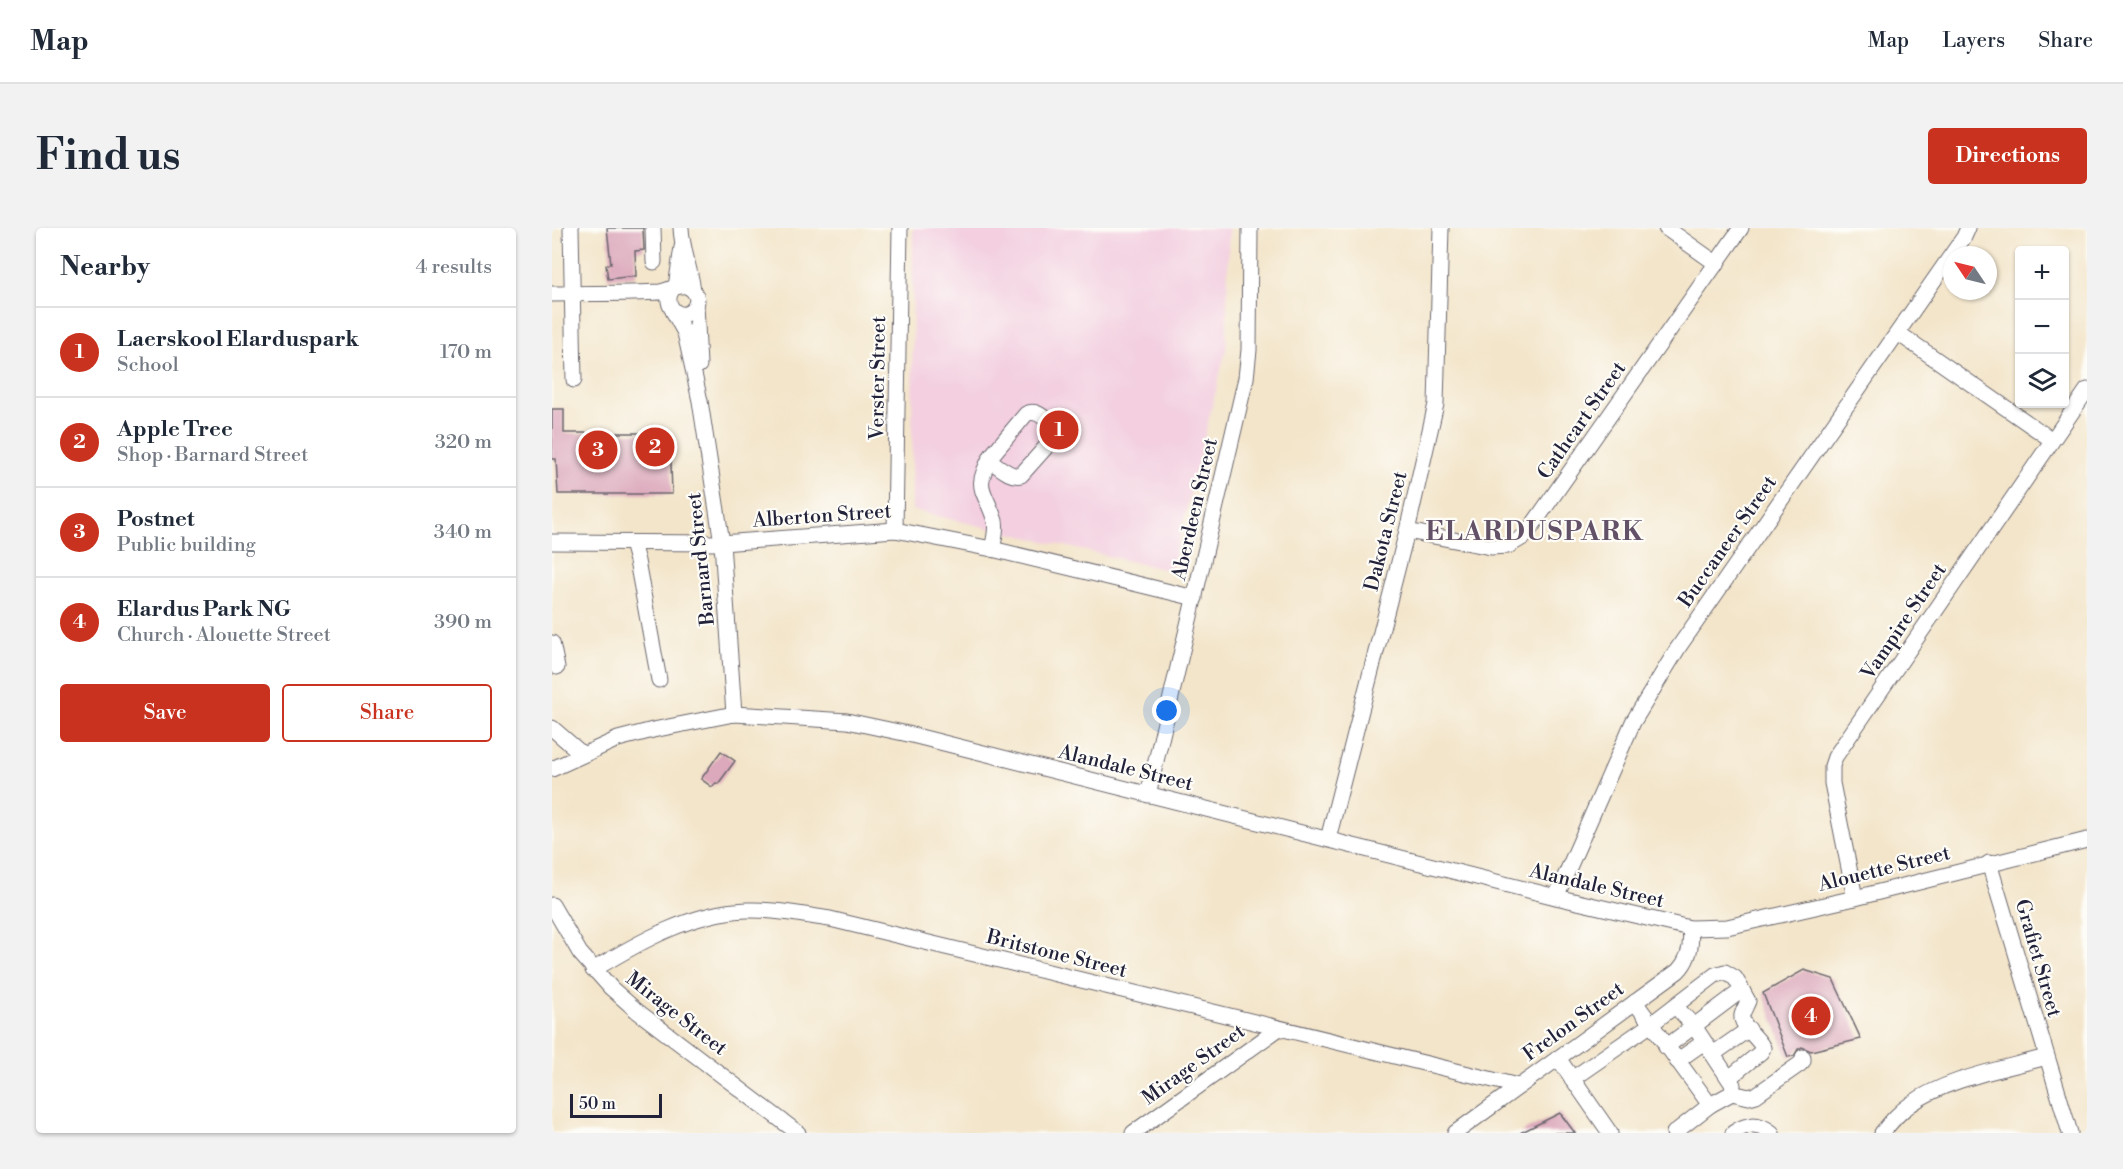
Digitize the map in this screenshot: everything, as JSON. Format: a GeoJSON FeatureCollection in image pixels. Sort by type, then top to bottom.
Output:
{"type":"FeatureCollection","features":[{"type":"Feature","properties":{"kind":"street"},"geometry":{"type":"LineString","coordinates":[[571,228],[574,380]]}},
{"type":"Feature","properties":{"kind":"street","name":"Verster Street"},"geometry":{"type":"LineString","coordinates":[[895,530],[900,228]]}},
{"type":"Feature","properties":{"kind":"street","name":"Aberdeen Street"},"geometry":{"type":"LineString","coordinates":[[1148,795],[1248,362],[1250,228]]}},
{"type":"Feature","properties":{"kind":"street","name":"Dakota Street"},"geometry":{"type":"LineString","coordinates":[[1328,839],[1407,531],[1438,391],[1441,228]]}},
{"type":"Feature","properties":{"kind":"street"},"geometry":{"type":"LineString","coordinates":[[1666,228],[1717,264]]}},
{"type":"Feature","properties":{"kind":"street","name":"Cathcart Street"},"geometry":{"type":"LineString","coordinates":[[1407,531],[1491,547],[1508,546],[1525,536],[1741,228]]}},
{"type":"Feature","properties":{"kind":"street","name":"Buccaneer Street"},"geometry":{"type":"LineString","coordinates":[[1556,897],[1644,701],[1968,228]]}},
{"type":"Feature","properties":{"kind":"street"},"geometry":{"type":"LineString","coordinates":[[654,262],[653,232],[681,235],[674,288],[668,298],[672,309]]}},
{"type":"Feature","properties":{"kind":"street","name":"Barnard Street"},"geometry":{"type":"LineString","coordinates":[[681,235],[695,297],[700,401]]}},
{"type":"Feature","properties":{"kind":"street"},"geometry":{"type":"LineString","coordinates":[[552,294],[573,299],[654,300],[677,314],[691,312],[695,297],[685,286],[573,299],[552,304]]}},
{"type":"Feature","properties":{"kind":"street","name":"Barnard Street"},"geometry":{"type":"LineString","coordinates":[[672,309],[685,333],[700,401],[723,543],[734,714]]}},
{"type":"Feature","properties":{"kind":"street"},"geometry":{"type":"LineString","coordinates":[[1898,333],[2052,440]]}},
{"type":"Feature","properties":{"kind":"street","name":"Vampire Street"},"geometry":{"type":"LineString","coordinates":[[1855,898],[1832,783],[1832,766],[1835,757],[2087,390]]}},
{"type":"Feature","properties":{"kind":"street"},"geometry":{"type":"LineString","coordinates":[[989,460],[1011,475],[1021,475],[1054,438],[1055,427],[1036,412],[1030,412],[989,460],[985,468],[981,490],[995,522],[992,549]]}},
{"type":"Feature","properties":{"kind":"street","name":"Alberton Street"},"geometry":{"type":"LineString","coordinates":[[552,542],[723,543],[895,530],[992,549],[1195,598]]}},
{"type":"Feature","properties":{"kind":"street"},"geometry":{"type":"LineString","coordinates":[[632,543],[659,680]]}},
{"type":"Feature","properties":{"kind":"street"},"geometry":{"type":"LineString","coordinates":[[552,643],[557,668]]}},
{"type":"Feature","properties":{"kind":"street","name":"Alandale Street"},"geometry":{"type":"LineString","coordinates":[[552,769],[618,739],[734,714],[847,721],[908,734],[1556,897],[1690,928]]}},
{"type":"Feature","properties":{"kind":"street"},"geometry":{"type":"LineString","coordinates":[[552,728],[582,754]]}},
{"type":"Feature","properties":{"kind":"street","name":"Alouette Street"},"geometry":{"type":"LineString","coordinates":[[1690,928],[1727,927],[1855,898],[2087,840]]}},
{"type":"Feature","properties":{"kind":"street","name":"Grafiet Street"},"geometry":{"type":"LineString","coordinates":[[1989,863],[2070,1133]]}},
{"type":"Feature","properties":{"kind":"street","name":"Mirage Street"},"geometry":{"type":"LineString","coordinates":[[552,905],[593,970],[637,1011],[798,1133]]}},
{"type":"Feature","properties":{"kind":"street","name":"Britstone Street"},"geometry":{"type":"LineString","coordinates":[[593,970],[635,945],[697,920],[721,913],[770,910],[830,919],[1518,1086]]}},
{"type":"Feature","properties":{"kind":"street","name":"Frelon Street"},"geometry":{"type":"LineString","coordinates":[[1455,1133],[1684,965],[1692,943],[1690,928]]}},
{"type":"Feature","properties":{"kind":"street"},"geometry":{"type":"LineString","coordinates":[[1572,1079],[1650,1025],[1719,973],[1730,973],[1735,978],[1748,1001],[1742,1016],[1743,1022],[1762,1045],[1761,1052],[1729,1078]]}},
{"type":"Feature","properties":{"kind":"street"},"geometry":{"type":"LineString","coordinates":[[1666,1047],[1742,990]]}},
{"type":"Feature","properties":{"kind":"street"},"geometry":{"type":"LineString","coordinates":[[1635,1002],[1710,1105]]}},
{"type":"Feature","properties":{"kind":"street"},"geometry":{"type":"LineString","coordinates":[[1675,1005],[1694,1026],[1737,1093]]}},
{"type":"Feature","properties":{"kind":"street","name":"Mirage Street"},"geometry":{"type":"LineString","coordinates":[[1133,1133],[1278,1029]]}},
{"type":"Feature","properties":{"kind":"street"},"geometry":{"type":"LineString","coordinates":[[1677,1061],[1749,1029]]}},
{"type":"Feature","properties":{"kind":"street"},"geometry":{"type":"LineString","coordinates":[[1682,1130],[1710,1105],[1732,1093],[1756,1095],[1800,1064],[1803,1057]]}},
{"type":"Feature","properties":{"kind":"street"},"geometry":{"type":"LineString","coordinates":[[1882,1133],[1905,1108],[1929,1093],[1964,1080],[2046,1057]]}},
{"type":"Feature","properties":{"kind":"street"},"geometry":{"type":"LineString","coordinates":[[1558,1058],[1610,1133]]}},
{"type":"Feature","properties":{"kind":"street"},"geometry":{"type":"LineString","coordinates":[[1736,1131],[1749,1125],[1758,1125],[1772,1133]]}},
{"type":"Feature","properties":{"kind":"shaded area"},"geometry":{"type":"Polygon","coordinates":[[[913,228],[1229,228],[1226,350],[1171,571],[912,510],[913,228]]]}},
{"type":"Feature","properties":{"kind":"building"},"geometry":{"type":"Polygon","coordinates":[[[607,228],[643,228],[644,250],[635,251],[636,276],[608,279],[606,265],[611,264],[607,228]]]}},
{"type":"Feature","properties":{"kind":"building"},"geometry":{"type":"Polygon","coordinates":[[[552,409],[564,409],[564,433],[670,433],[672,494],[558,494],[556,459],[552,459],[552,409]]]}},
{"type":"Feature","properties":{"kind":"building"},"geometry":{"type":"Polygon","coordinates":[[[721,751],[735,761],[718,784],[712,787],[701,779],[721,751]]]}},
{"type":"Feature","properties":{"kind":"building"},"geometry":{"type":"Polygon","coordinates":[[[1804,970],[1833,979],[1861,1039],[1811,1051],[1802,1047],[1794,1056],[1788,1057],[1763,993],[1804,970]]]}},
{"type":"Feature","properties":{"kind":"building"},"geometry":{"type":"Polygon","coordinates":[[[1560,1113],[1575,1133],[1520,1133],[1560,1113]]]}},
{"type":"Feature","properties":{"kind":"place","name":"Laerskool Elarduspark"},"geometry":{"type":"Point","coordinates":[1059,430]}},
{"type":"Feature","properties":{"kind":"place","name":"Apple Tree"},"geometry":{"type":"Point","coordinates":[655,447]}},
{"type":"Feature","properties":{"kind":"place","name":"Postnet"},"geometry":{"type":"Point","coordinates":[598,450]}},
{"type":"Feature","properties":{"kind":"place","name":"Elardus Park NG"},"geometry":{"type":"Point","coordinates":[1811,1016]}},
{"type":"Feature","properties":{"kind":"district","name":"ELARDUSPARK"},"geometry":{"type":"Point","coordinates":[1535,531]}}]}
